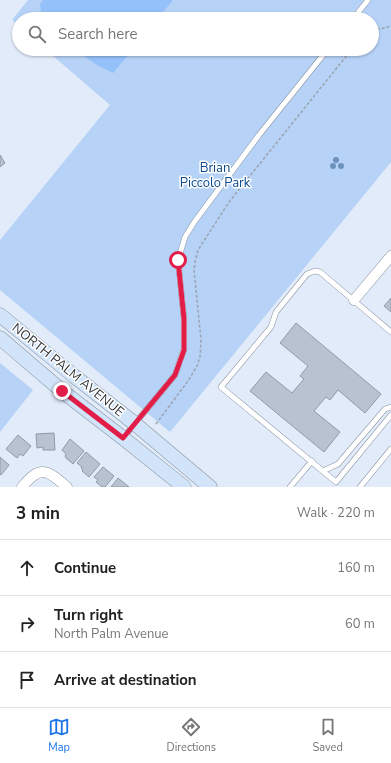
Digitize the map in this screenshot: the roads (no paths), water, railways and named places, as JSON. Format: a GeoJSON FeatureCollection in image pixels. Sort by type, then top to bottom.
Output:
{"type":"FeatureCollection","features":[{"type":"Feature","properties":{"kind":"main road","name":"NORTH PALM AVENUE"},"geometry":{"type":"LineString","coordinates":[[0,315],[134,423],[210,487]]}},
{"type":"Feature","properties":{"kind":"main road","name":"NORTH PALM AVENUE"},"geometry":{"type":"LineString","coordinates":[[0,338],[62,391],[184,487]]}},
{"type":"Feature","properties":{"kind":"street"},"geometry":{"type":"LineString","coordinates":[[354,300],[391,256]]}},
{"type":"Feature","properties":{"kind":"street"},"geometry":{"type":"LineString","coordinates":[[22,487],[35,473],[41,472],[47,472],[67,487]]}},
{"type":"Feature","properties":{"kind":"lane"},"geometry":{"type":"LineString","coordinates":[[359,12],[368,0]]}},
{"type":"Feature","properties":{"kind":"lane"},"geometry":{"type":"LineString","coordinates":[[123,438],[175,375],[184,350],[184,319],[178,260],[185,237],[195,221],[259,135],[322,56]]}},
{"type":"Feature","properties":{"kind":"lane"},"geometry":{"type":"LineString","coordinates":[[391,332],[320,272],[315,271],[307,274],[276,312],[271,327],[221,387],[336,482],[391,415]]}},
{"type":"Feature","properties":{"kind":"lane"},"geometry":{"type":"LineString","coordinates":[[323,471],[338,464],[384,409],[391,408]]}},
{"type":"Feature","properties":{"kind":"lane"},"geometry":{"type":"LineString","coordinates":[[360,487],[391,450]]}},
{"type":"Feature","properties":{"kind":"lane"},"geometry":{"type":"LineString","coordinates":[[290,487],[312,461]]}},
{"type":"Feature","properties":{"kind":"park label","name":"Brian Piccolo Park"},"geometry":{"type":"Point","coordinates":[215,176]}}]}
